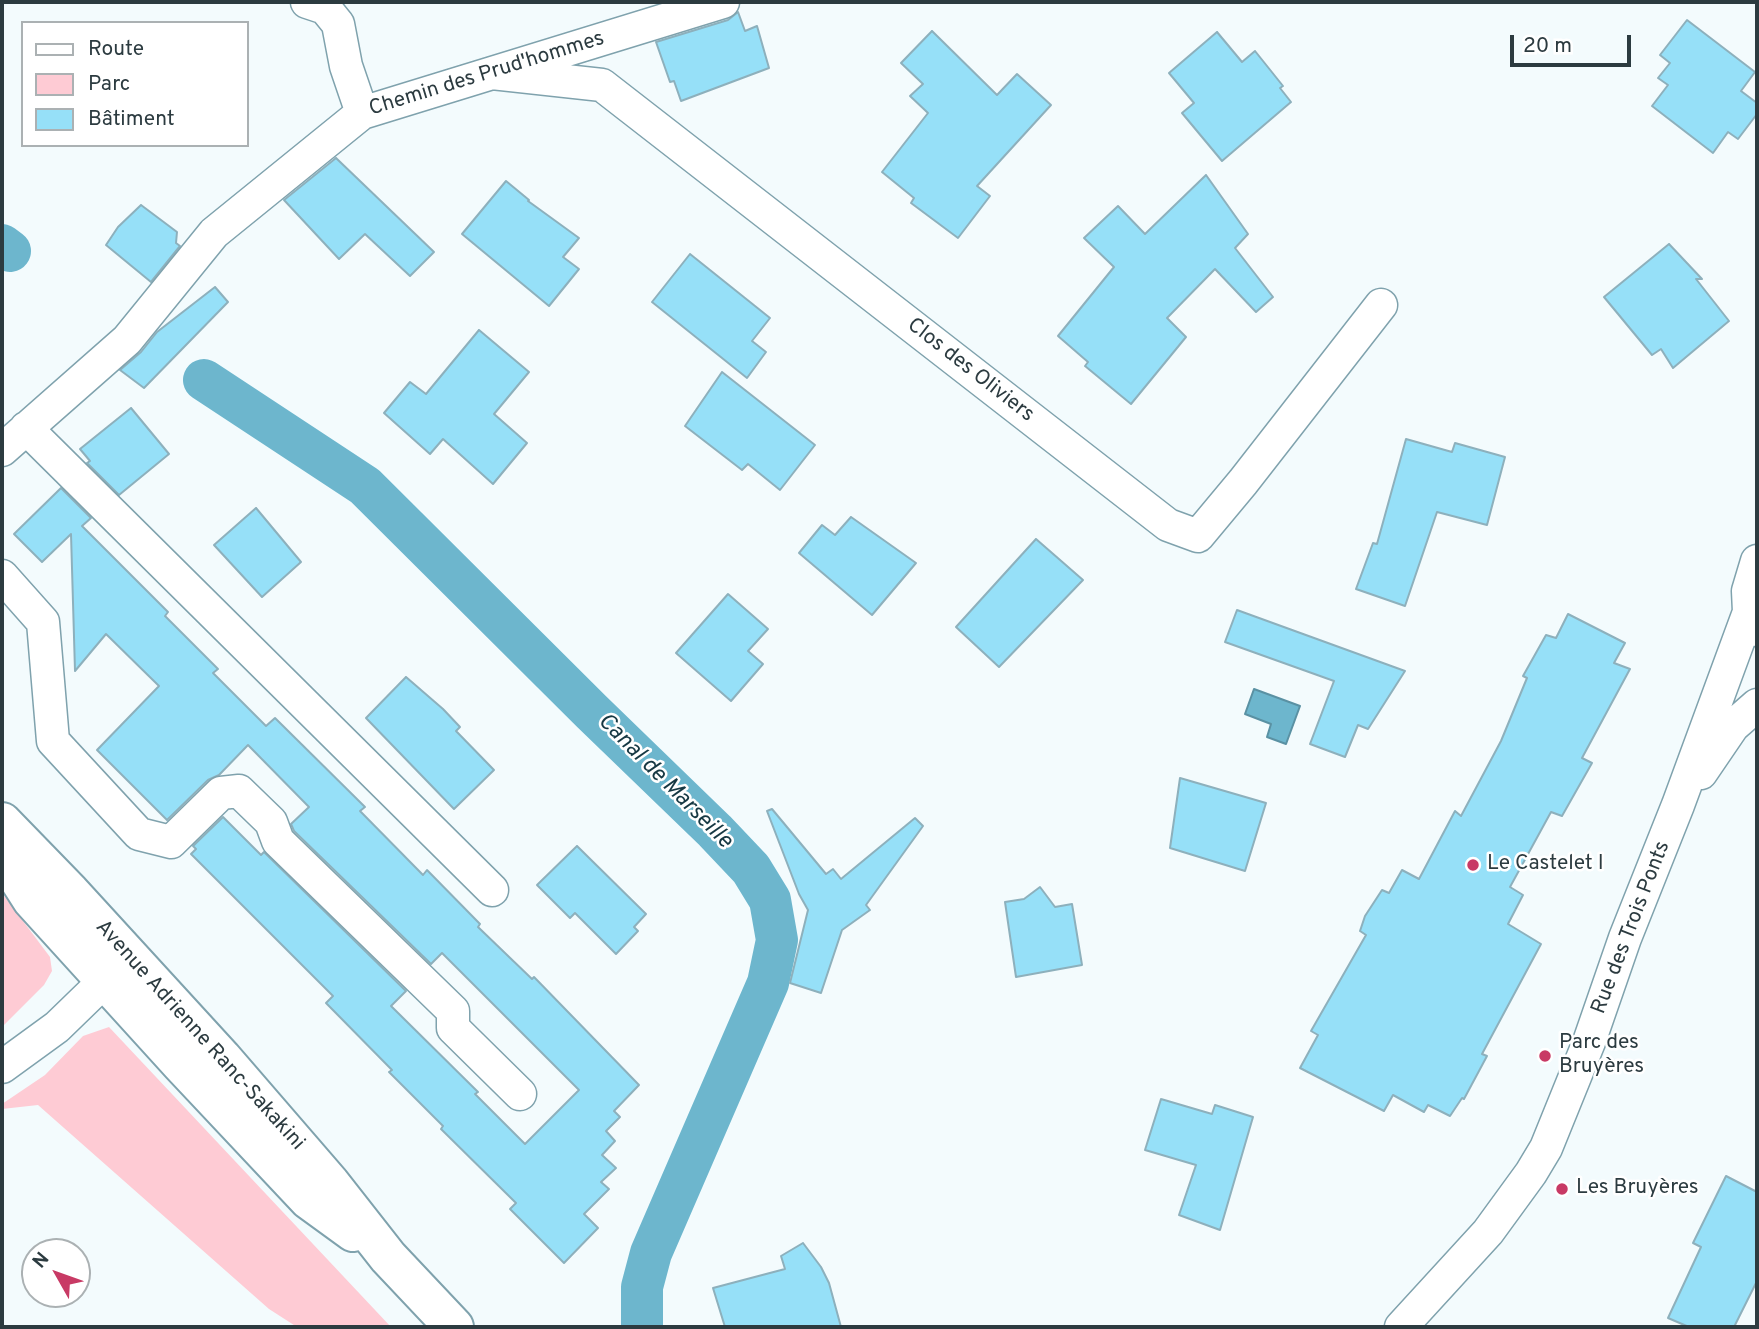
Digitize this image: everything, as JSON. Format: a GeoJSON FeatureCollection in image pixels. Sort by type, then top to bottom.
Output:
{"type":"FeatureCollection","features":[{"type":"Feature","properties":{"kind":"street"},"geometry":{"type":"LineString","coordinates":[[307,2],[325,8],[338,24],[346,66],[362,113]]}},
{"type":"Feature","properties":{"kind":"street","name":"Chemin des Prud'hommes"},"geometry":{"type":"LineString","coordinates":[[2,450],[127,340],[214,233],[362,113],[723,2]]}},
{"type":"Feature","properties":{"kind":"street","name":"Clos des Oliviers"},"geometry":{"type":"LineString","coordinates":[[492,73],[602,85],[1168,525],[1198,536],[1381,305]]}},
{"type":"Feature","properties":{"kind":"street"},"geometry":{"type":"LineString","coordinates":[[26,428],[492,890]]}},
{"type":"Feature","properties":{"kind":"street","name":"Rue des Trois Ponts"},"geometry":{"type":"LineString","coordinates":[[1401,1327],[1488,1232],[1546,1148],[1589,1042],[1625,938],[1753,621],[1748,591],[1757,561]]}},
{"type":"Feature","properties":{"kind":"street"},"geometry":{"type":"LineString","coordinates":[[2,576],[43,622],[53,741],[139,834],[171,842],[221,793],[239,792],[271,822],[278,841],[453,1011],[453,1028],[520,1094]]}},
{"type":"Feature","properties":{"kind":"street","name":"Rue des Trois Ponts"},"geometry":{"type":"LineString","coordinates":[[1678,805],[1733,726],[1757,705]]}},
{"type":"Feature","properties":{"kind":"street","name":"Avenue Adrienne Ranc-Sakakini"},"geometry":{"type":"LineString","coordinates":[[2,822],[117,968],[309,1200],[388,1257],[454,1327]]}},
{"type":"Feature","properties":{"kind":"street","name":"Avenue Adrienne Ranc-Sakakini"},"geometry":{"type":"LineString","coordinates":[[2,853],[32,900],[117,968]]}},
{"type":"Feature","properties":{"kind":"street"},"geometry":{"type":"LineString","coordinates":[[2,1066],[57,1027],[117,968]]}},
{"type":"Feature","properties":{"kind":"green space"},"geometry":{"type":"Polygon","coordinates":[[[2,893],[50,957],[52,971],[44,985],[2,1027],[2,893]]]}},
{"type":"Feature","properties":{"kind":"green space"},"geometry":{"type":"Polygon","coordinates":[[[109,1027],[391,1327],[297,1327],[269,1309],[38,1105],[2,1109],[2,1104],[45,1075],[83,1036],[109,1027]]]}},
{"type":"Feature","properties":{"kind":"water"},"geometry":{"type":"Polygon","coordinates":[[[1254,689],[1300,706],[1286,744],[1267,737],[1271,724],[1245,714],[1254,689]]]}},
{"type":"Feature","properties":{"kind":"building"},"geometry":{"type":"Polygon","coordinates":[[[738,12],[745,31],[757,26],[769,68],[681,101],[674,81],[670,82],[656,42],[728,20],[738,12]]]}},
{"type":"Feature","properties":{"kind":"building"},"geometry":{"type":"Polygon","coordinates":[[[1687,20],[1755,72],[1741,91],[1757,103],[1757,114],[1738,139],[1728,132],[1713,153],[1652,106],[1668,85],[1658,78],[1670,63],[1660,55],[1687,20]]]}},
{"type":"Feature","properties":{"kind":"building"},"geometry":{"type":"Polygon","coordinates":[[[932,31],[997,95],[1017,74],[1051,105],[977,186],[990,196],[958,238],[911,203],[914,198],[882,172],[928,113],[910,96],[923,84],[901,63],[932,31]]]}},
{"type":"Feature","properties":{"kind":"building"},"geometry":{"type":"Polygon","coordinates":[[[1217,32],[1242,62],[1255,51],[1283,86],[1280,88],[1291,102],[1222,161],[1182,113],[1194,103],[1169,73],[1217,32]]]}},
{"type":"Feature","properties":{"kind":"building"},"geometry":{"type":"Polygon","coordinates":[[[336,158],[434,252],[410,276],[365,234],[339,259],[284,200],[336,158]]]}},
{"type":"Feature","properties":{"kind":"building"},"geometry":{"type":"Polygon","coordinates":[[[1206,175],[1248,234],[1235,248],[1273,297],[1256,312],[1215,269],[1167,318],[1186,337],[1131,404],[1085,366],[1088,362],[1058,336],[1114,267],[1084,238],[1118,206],[1145,234],[1206,175]]]}},
{"type":"Feature","properties":{"kind":"building"},"geometry":{"type":"Polygon","coordinates":[[[506,181],[528,201],[579,238],[563,257],[579,269],[549,306],[462,234],[506,181]]]}},
{"type":"Feature","properties":{"kind":"building"},"geometry":{"type":"Polygon","coordinates":[[[141,205],[177,232],[176,243],[180,246],[151,282],[106,245],[118,227],[141,205]]]}},
{"type":"Feature","properties":{"kind":"building"},"geometry":{"type":"Polygon","coordinates":[[[1669,244],[1702,279],[1696,279],[1729,321],[1673,368],[1661,349],[1652,355],[1604,297],[1669,244]]]}},
{"type":"Feature","properties":{"kind":"building"},"geometry":{"type":"Polygon","coordinates":[[[690,254],[770,318],[752,341],[766,352],[747,378],[652,302],[690,254]]]}},
{"type":"Feature","properties":{"kind":"building"},"geometry":{"type":"Polygon","coordinates":[[[215,287],[228,302],[144,388],[120,370],[141,352],[157,332],[215,287]]]}},
{"type":"Feature","properties":{"kind":"building"},"geometry":{"type":"Polygon","coordinates":[[[479,330],[529,372],[494,414],[527,443],[493,484],[443,439],[430,454],[384,413],[410,382],[426,394],[479,330]]]}},
{"type":"Feature","properties":{"kind":"building"},"geometry":{"type":"Polygon","coordinates":[[[722,372],[815,445],[780,490],[748,464],[742,470],[685,426],[722,372]]]}},
{"type":"Feature","properties":{"kind":"building"},"geometry":{"type":"Polygon","coordinates":[[[131,408],[169,454],[119,495],[87,463],[90,461],[80,449],[131,408]]]}},
{"type":"Feature","properties":{"kind":"building"},"geometry":{"type":"Polygon","coordinates":[[[1406,439],[1452,452],[1455,443],[1505,457],[1487,525],[1437,512],[1405,606],[1356,589],[1373,543],[1377,544],[1406,439]]]}},
{"type":"Feature","properties":{"kind":"building"},"geometry":{"type":"Polygon","coordinates":[[[61,488],[91,518],[82,526],[168,612],[165,616],[218,669],[213,673],[266,726],[275,718],[365,807],[360,811],[423,875],[427,870],[480,924],[478,927],[532,979],[534,977],[639,1085],[614,1111],[620,1117],[606,1131],[615,1141],[602,1155],[616,1168],[601,1182],[609,1189],[584,1214],[598,1228],[564,1263],[510,1209],[516,1203],[441,1129],[443,1126],[389,1072],[392,1070],[326,1003],[333,996],[191,854],[196,849],[193,846],[223,817],[261,855],[264,852],[406,991],[391,1006],[478,1092],[475,1094],[525,1144],[579,1090],[442,953],[431,964],[294,831],[291,824],[309,807],[248,745],[219,775],[208,780],[167,820],[97,750],[159,686],[106,634],[75,671],[71,534],[42,562],[14,534],[61,488]]]}},
{"type":"Feature","properties":{"kind":"building"},"geometry":{"type":"Polygon","coordinates":[[[256,508],[301,562],[262,597],[214,545],[256,508]]]}},
{"type":"Feature","properties":{"kind":"building"},"geometry":{"type":"Polygon","coordinates":[[[851,517],[916,563],[872,615],[799,553],[822,525],[835,535],[851,517]]]}},
{"type":"Feature","properties":{"kind":"building"},"geometry":{"type":"Polygon","coordinates":[[[1036,539],[1083,580],[999,667],[956,627],[1036,539]]]}},
{"type":"Feature","properties":{"kind":"building"},"geometry":{"type":"Polygon","coordinates":[[[728,594],[768,629],[748,651],[763,664],[731,701],[676,653],[728,594]]]}},
{"type":"Feature","properties":{"kind":"building"},"geometry":{"type":"Polygon","coordinates":[[[1237,610],[1405,671],[1368,729],[1358,725],[1345,757],[1310,744],[1334,681],[1225,642],[1237,610]]]}},
{"type":"Feature","properties":{"kind":"building","name":"Le Castelet I"},"geometry":{"type":"Polygon","coordinates":[[[1568,614],[1625,643],[1614,663],[1630,669],[1582,758],[1592,763],[1562,816],[1551,812],[1510,887],[1523,895],[1508,924],[1541,944],[1482,1054],[1487,1056],[1464,1099],[1462,1098],[1450,1116],[1428,1105],[1424,1112],[1393,1095],[1384,1111],[1300,1068],[1318,1035],[1311,1031],[1366,935],[1360,931],[1365,916],[1382,890],[1389,893],[1402,870],[1419,879],[1455,811],[1461,816],[1501,741],[1527,678],[1523,676],[1546,635],[1556,638],[1568,614]]]}},
{"type":"Feature","properties":{"kind":"building"},"geometry":{"type":"Polygon","coordinates":[[[406,677],[443,709],[460,727],[456,731],[494,770],[454,809],[366,718],[406,677]]]}},
{"type":"Feature","properties":{"kind":"building"},"geometry":{"type":"Polygon","coordinates":[[[1180,778],[1266,803],[1245,871],[1170,848],[1180,778]]]}},
{"type":"Feature","properties":{"kind":"building"},"geometry":{"type":"Polygon","coordinates":[[[772,809],[826,874],[833,869],[841,879],[915,818],[923,826],[866,905],[870,910],[842,930],[821,993],[790,983],[808,910],[799,894],[767,811],[772,809]]]}},
{"type":"Feature","properties":{"kind":"building"},"geometry":{"type":"Polygon","coordinates":[[[577,846],[646,914],[634,927],[638,931],[616,954],[575,913],[570,918],[537,885],[577,846]]]}},
{"type":"Feature","properties":{"kind":"building"},"geometry":{"type":"Polygon","coordinates":[[[1040,887],[1055,907],[1072,904],[1082,965],[1016,977],[1005,902],[1024,899],[1040,887]]]}},
{"type":"Feature","properties":{"kind":"building"},"geometry":{"type":"Polygon","coordinates":[[[1161,1099],[1212,1114],[1215,1105],[1253,1117],[1220,1230],[1179,1215],[1196,1165],[1145,1150],[1161,1099]]]}},
{"type":"Feature","properties":{"kind":"building"},"geometry":{"type":"Polygon","coordinates":[[[1726,1176],[1757,1192],[1757,1281],[1734,1327],[1689,1327],[1668,1318],[1701,1247],[1693,1243],[1726,1176]]]}},
{"type":"Feature","properties":{"kind":"building"},"geometry":{"type":"Polygon","coordinates":[[[803,1243],[829,1283],[841,1327],[725,1327],[713,1288],[785,1269],[781,1256],[803,1243]]]}},
{"type":"Feature","properties":{"kind":"waterway","name":"Canal de Marseille"},"geometry":{"type":"LineString","coordinates":[[2,245],[10,251]]}},
{"type":"Feature","properties":{"kind":"waterway","name":"Canal de Marseille"},"geometry":{"type":"LineString","coordinates":[[204,380],[365,486],[715,831],[751,869],[770,900],[777,940],[768,983],[651,1253],[642,1287],[642,1327]]}},
{"type":"Feature","properties":{"kind":"place","name":"Le Castelet I"},"geometry":{"type":"Point","coordinates":[1473,865]}},
{"type":"Feature","properties":{"kind":"place","name":"Parc des Bruyères"},"geometry":{"type":"Point","coordinates":[1545,1056]}},
{"type":"Feature","properties":{"kind":"place","name":"Les Bruyères"},"geometry":{"type":"Point","coordinates":[1562,1189]}}]}
